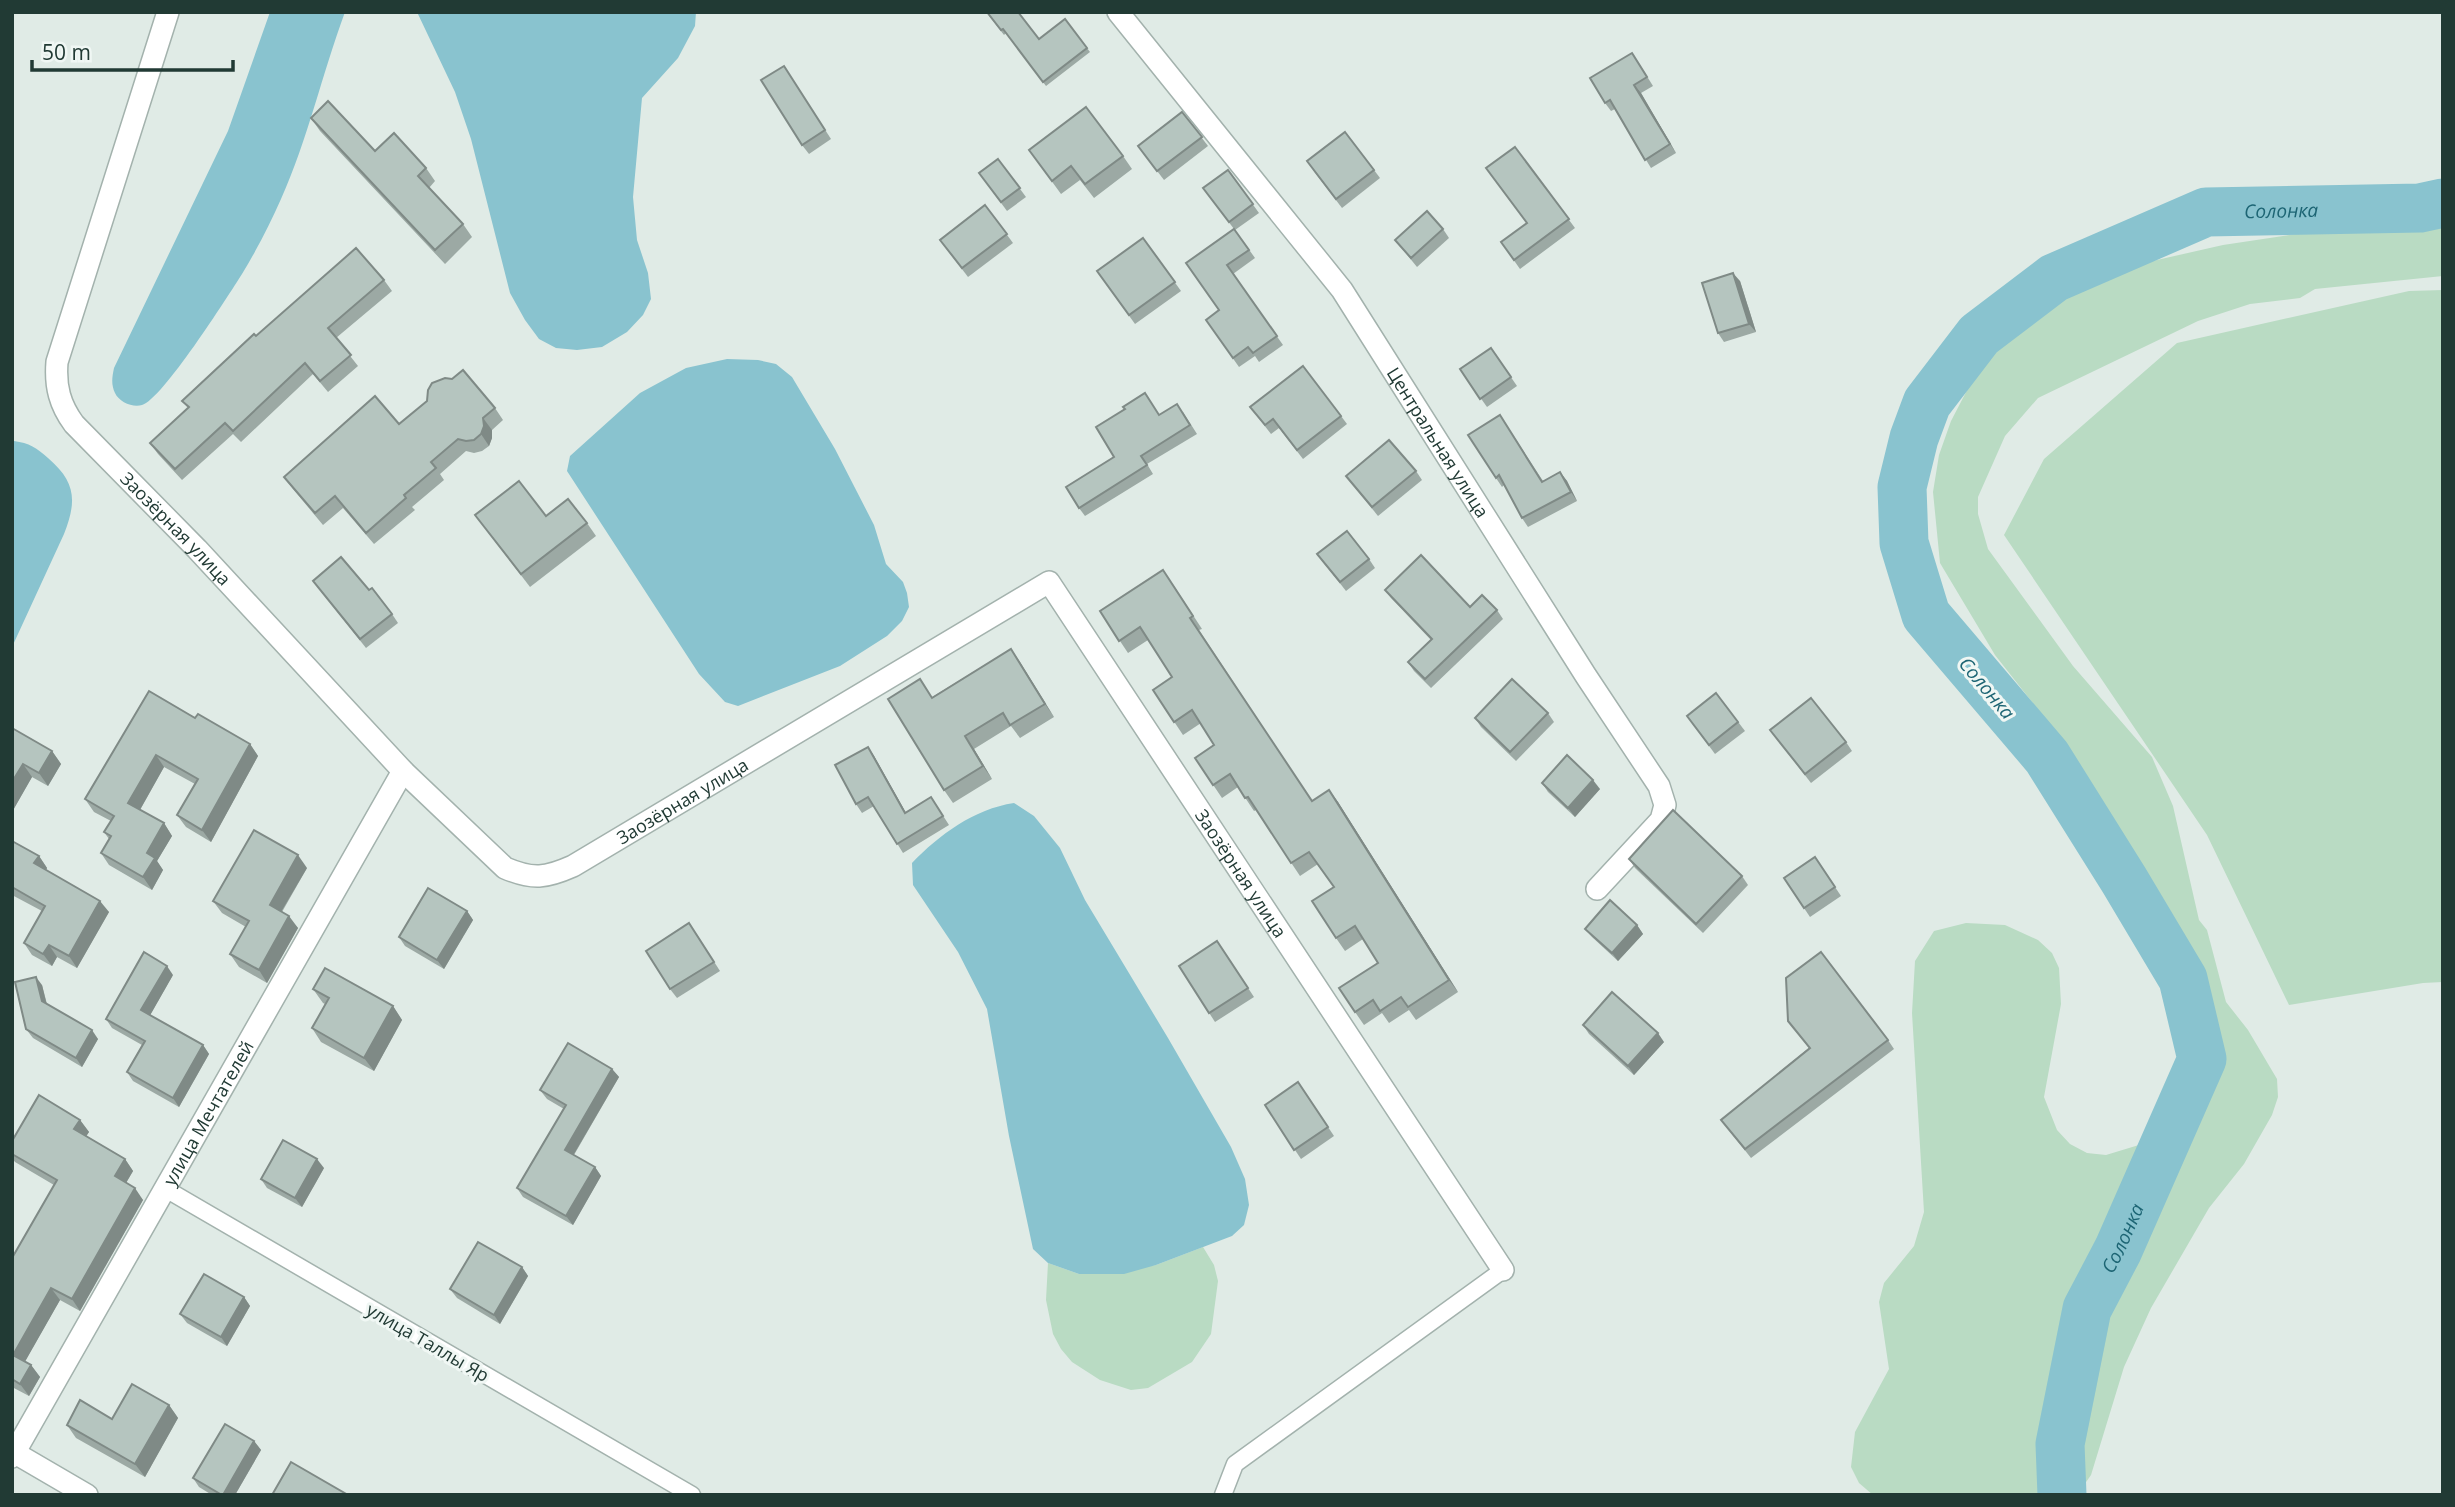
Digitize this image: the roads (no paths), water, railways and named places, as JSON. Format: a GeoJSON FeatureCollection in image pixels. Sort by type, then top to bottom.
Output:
{"type":"FeatureCollection","features":[{"type":"Feature","properties":{"kind":"street","name":"Заозёрная улица"},"geometry":{"type":"LineString","coordinates":[[168,12],[57,362],[58,393],[64,410],[74,424],[197,549],[403,771],[505,868],[525,877],[554,875],[573,866],[1049,582],[1503,1270]]}},
{"type":"Feature","properties":{"kind":"street","name":"Центральная улица"},"geometry":{"type":"LineString","coordinates":[[1118,12],[1342,290],[1586,676],[1659,786],[1665,805],[1661,820],[1597,889]]}},
{"type":"Feature","properties":{"kind":"street","name":"улица Мечтателей"},"geometry":{"type":"LineString","coordinates":[[13,1455],[403,771]]}},
{"type":"Feature","properties":{"kind":"street"},"geometry":{"type":"LineString","coordinates":[[13,1455],[87,1495]]}},
{"type":"Feature","properties":{"kind":"lane","name":"улица Таллы Яр"},"geometry":{"type":"LineString","coordinates":[[164,1188],[691,1495]]}},
{"type":"Feature","properties":{"kind":"lane"},"geometry":{"type":"LineString","coordinates":[[1223,1495],[1235,1464],[1503,1270]]}},
{"type":"Feature","properties":{"kind":"water"},"geometry":{"type":"Polygon","coordinates":[[[270,12],[345,12],[299,153],[263,237],[209,324],[179,367],[151,399],[138,406],[127,404],[114,390],[114,368],[228,131],[270,12]]]}},
{"type":"Feature","properties":{"kind":"water"},"geometry":{"type":"Polygon","coordinates":[[[417,12],[696,12],[695,26],[678,58],[642,98],[633,197],[637,240],[648,273],[651,299],[643,315],[627,332],[602,347],[577,350],[556,348],[539,339],[525,320],[510,293],[471,139],[455,92],[417,12]]]}},
{"type":"Feature","properties":{"kind":"water"},"geometry":{"type":"Polygon","coordinates":[[[727,359],[758,360],[776,364],[792,377],[835,449],[874,525],[886,564],[903,582],[909,607],[902,621],[887,636],[840,666],[738,706],[725,702],[699,674],[567,471],[570,456],[640,393],[686,368],[727,359]]]}},
{"type":"Feature","properties":{"kind":"water"},"geometry":{"type":"Polygon","coordinates":[[[14,441],[36,449],[57,467],[69,484],[72,502],[64,534],[12,647],[14,441]]]}},
{"type":"Feature","properties":{"kind":"water"},"geometry":{"type":"Polygon","coordinates":[[[1014,803],[1034,816],[1060,848],[1085,900],[1231,1147],[1245,1179],[1249,1205],[1244,1225],[1232,1236],[1156,1265],[1124,1274],[1079,1274],[1048,1263],[1033,1249],[1009,1136],[987,1009],[958,952],[913,885],[912,863],[934,843],[971,817],[1014,803]]]}},
{"type":"Feature","properties":{"kind":"waterway","name":"Солонка"},"geometry":{"type":"LineString","coordinates":[[2062,1495],[2060,1444],[2087,1309],[2118,1250],[2202,1059],[2183,979],[2124,880],[2047,757],[1926,615],[1904,543],[1902,487],[1914,438],[1927,403],[1979,335],[2054,278],[2206,212],[2420,208],[2443,203]]}}]}
